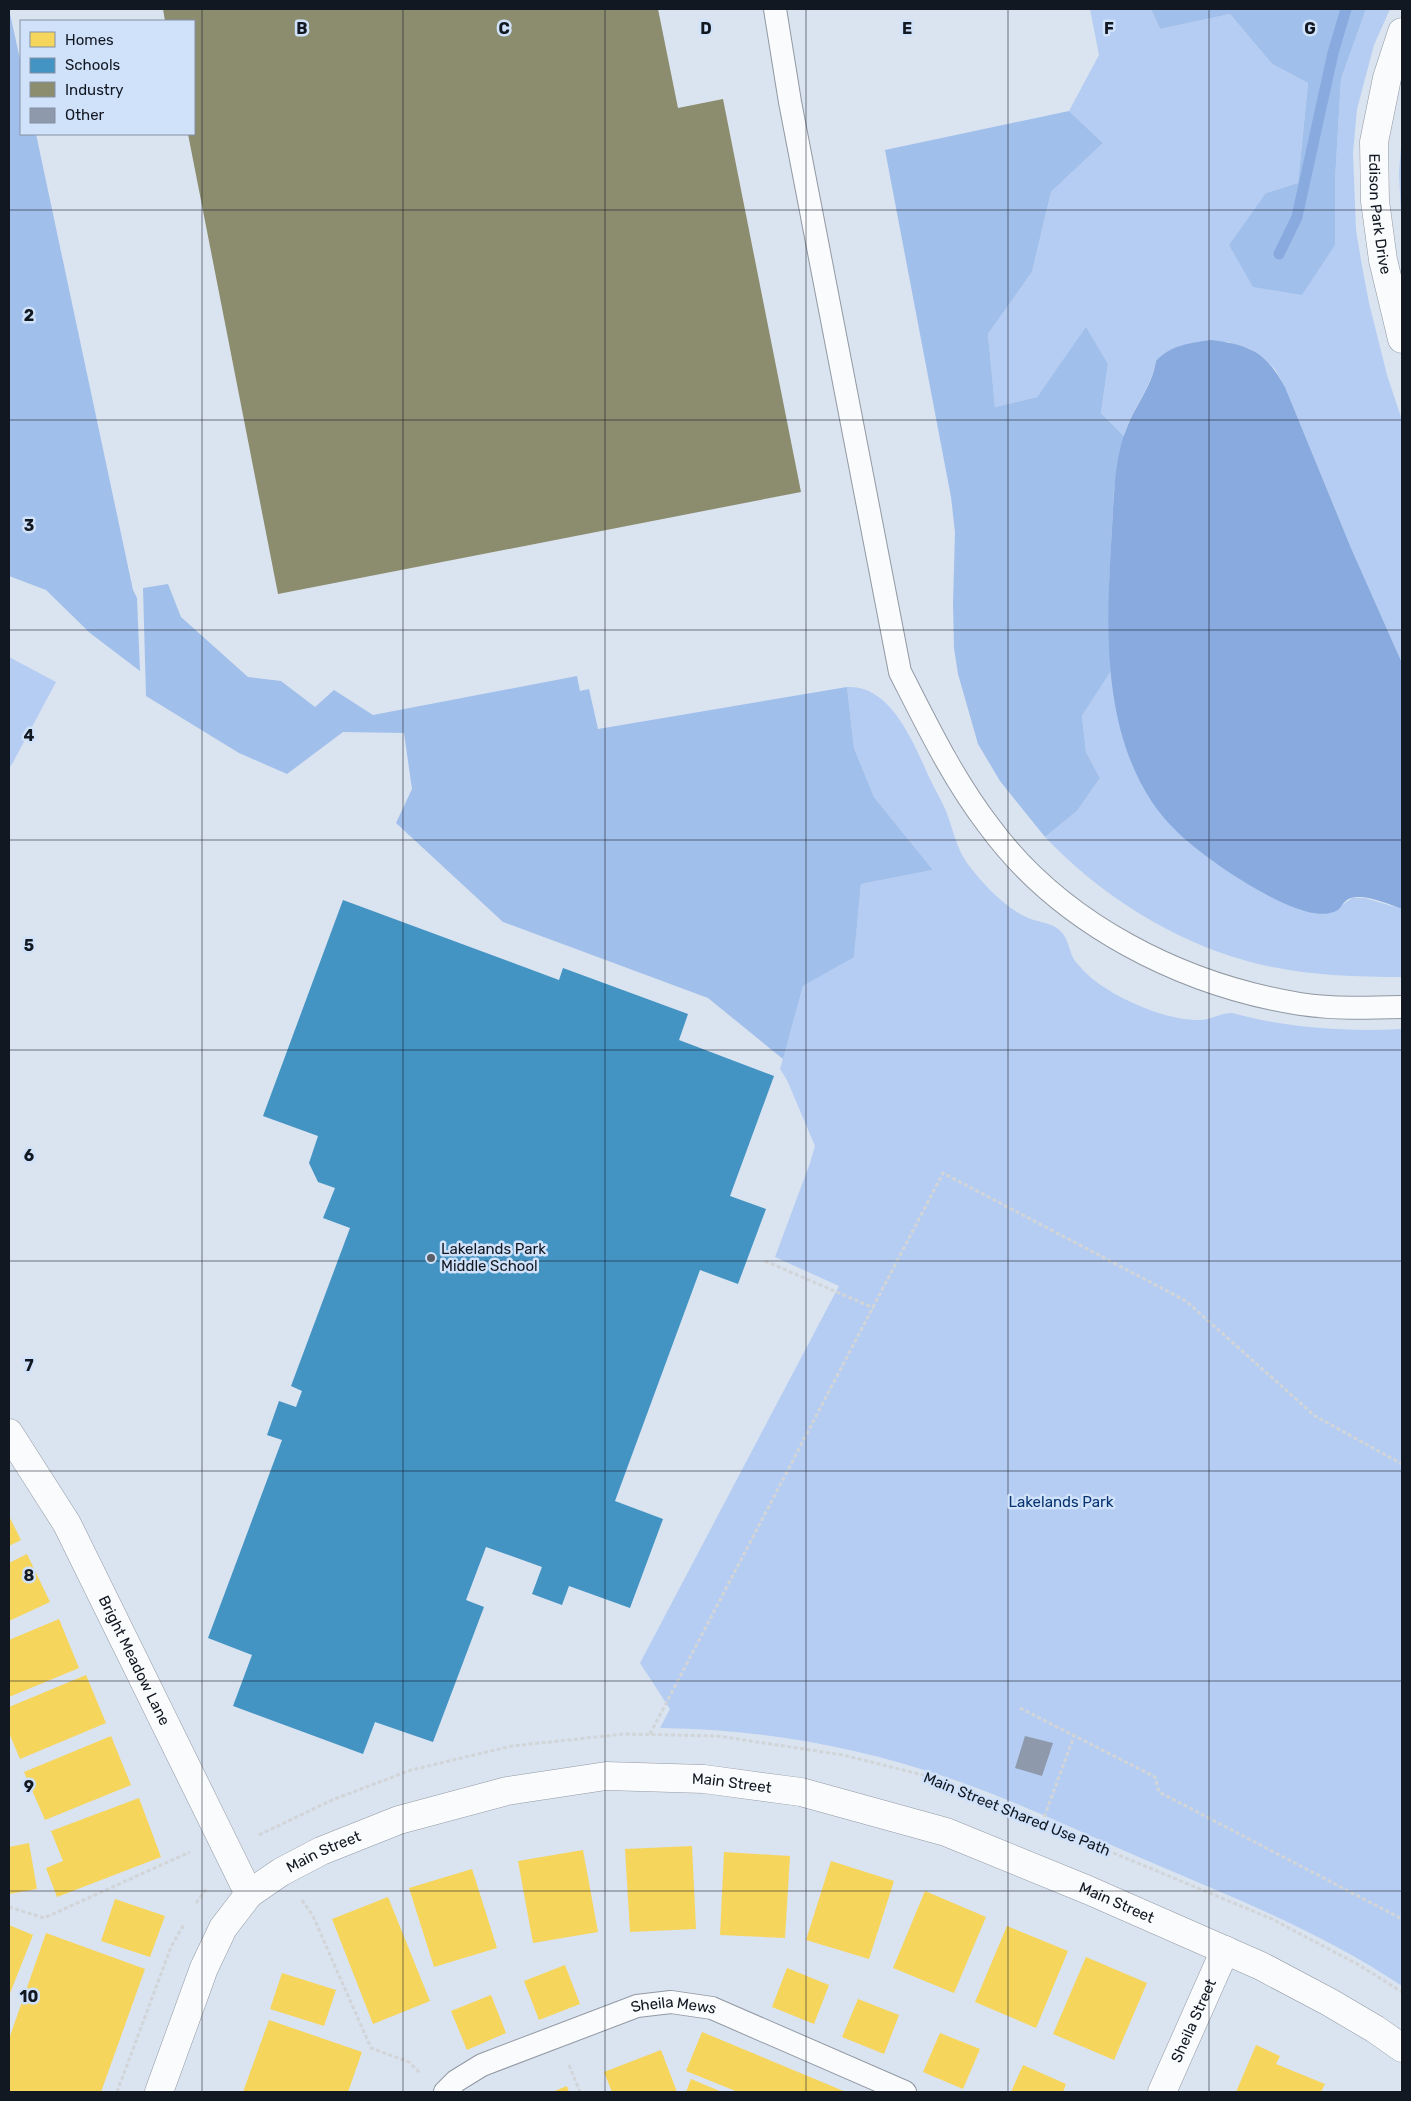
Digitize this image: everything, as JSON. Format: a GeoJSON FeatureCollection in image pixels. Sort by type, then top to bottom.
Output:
{"type":"FeatureCollection","features":[{"type":"Feature","properties":{"kind":"street","name":"Edison Park Drive"},"geometry":{"type":"LineString","coordinates":[[1402,32],[1387,78],[1374,142],[1375,201],[1383,260],[1402,339]]}},
{"type":"Feature","properties":{"kind":"street","name":"Bright Meadow Lane"},"geometry":{"type":"LineString","coordinates":[[9,1433],[67,1524],[249,1894]]}},
{"type":"Feature","properties":{"kind":"street","name":"Main Street"},"geometry":{"type":"LineString","coordinates":[[159,2092],[204,1968],[223,1928],[249,1894],[281,1872],[322,1851],[399,1820],[507,1791],[606,1776],[704,1779],[801,1792],[946,1832],[1088,1890],[1226,1950],[1328,2002],[1375,2029],[1402,2048]]}},
{"type":"Feature","properties":{"kind":"street","name":"Sheila Street"},"geometry":{"type":"LineString","coordinates":[[1162,2092],[1226,1950]]}},
{"type":"Feature","properties":{"kind":"lane"},"geometry":{"type":"LineString","coordinates":[[775,9],[792,112],[900,672],[940,750],[965,790],[1014,857],[1045,886],[1079,913],[1156,959],[1200,978],[1252,994],[1302,1004],[1354,1008],[1402,1007]]}},
{"type":"Feature","properties":{"kind":"lane","name":"Sheila Mews"},"geometry":{"type":"LineString","coordinates":[[445,2092],[456,2081],[482,2065],[637,2006],[671,2002],[712,2008],[905,2092]]}},
{"type":"Feature","properties":{"kind":"path"},"geometry":{"type":"LineString","coordinates":[[650,1734],[943,1173],[1186,1301],[1315,1416],[1402,1464]]}},
{"type":"Feature","properties":{"kind":"path"},"geometry":{"type":"LineString","coordinates":[[766,1261],[874,1308]]}},
{"type":"Feature","properties":{"kind":"path"},"geometry":{"type":"LineString","coordinates":[[1020,1708],[1155,1777],[1159,1792],[1402,1919]]}},
{"type":"Feature","properties":{"kind":"path","name":"Main Street Shared Use Path"},"geometry":{"type":"LineString","coordinates":[[196,1903],[227,1849],[332,1800],[411,1770],[512,1746],[624,1734],[718,1736],[843,1754],[931,1777],[1272,1919],[1359,1965],[1402,1992]]}},
{"type":"Feature","properties":{"kind":"path"},"geometry":{"type":"LineString","coordinates":[[1042,1823],[1074,1736]]}},
{"type":"Feature","properties":{"kind":"path"},"geometry":{"type":"LineString","coordinates":[[9,1907],[44,1918],[227,1849]]}},
{"type":"Feature","properties":{"kind":"path"},"geometry":{"type":"LineString","coordinates":[[281,1872],[313,1916],[370,2048],[410,2062],[426,2080]]}},
{"type":"Feature","properties":{"kind":"path"},"geometry":{"type":"LineString","coordinates":[[117,2092],[171,1947],[186,1921]]}},
{"type":"Feature","properties":{"kind":"green space"},"geometry":{"type":"Polygon","coordinates":[[[1090,9],[1151,9],[1160,29],[1230,14],[1272,64],[1308,83],[1298,183],[1266,193],[1335,245],[1335,181],[1341,79],[1366,9],[1390,9],[1374,45],[1357,109],[1353,153],[1356,230],[1362,266],[1387,375],[1402,420],[1402,663],[1351,548],[1285,387],[1275,369],[1251,349],[1228,342],[1156,361],[1150,381],[1131,417],[1124,436],[1101,413],[1108,364],[1086,328],[1037,397],[995,407],[988,334],[1032,272],[1051,192],[1103,143],[1069,111],[1099,55],[1090,9]]]}},
{"type":"Feature","properties":{"kind":"green space"},"geometry":{"type":"Polygon","coordinates":[[[1402,134],[1402,236],[1399,173],[1402,134]]]}},
{"type":"Feature","properties":{"kind":"green space"},"geometry":{"type":"Polygon","coordinates":[[[9,657],[56,682],[11,766],[9,765],[9,657]]]}},
{"type":"Feature","properties":{"kind":"green space"},"geometry":{"type":"Polygon","coordinates":[[[1111,671],[1120,725],[1133,764],[1142,784],[1166,819],[1196,848],[1214,861],[1253,887],[1283,901],[1300,907],[1331,913],[1352,898],[1365,898],[1402,909],[1402,977],[1344,976],[1305,972],[1266,966],[1219,952],[1164,928],[1138,913],[1089,877],[1045,837],[1077,811],[1100,778],[1086,752],[1082,716],[1111,671]]]}},
{"type":"Feature","properties":{"kind":"green space","name":"Lakelands Park"},"geometry":{"type":"Polygon","coordinates":[[[847,687],[863,689],[876,695],[888,705],[899,719],[908,733],[944,807],[960,851],[979,878],[1009,907],[1030,919],[1046,923],[1061,931],[1066,938],[1075,961],[1093,979],[1106,988],[1137,1005],[1185,1019],[1203,1020],[1232,1013],[1316,1028],[1402,1029],[1402,1986],[1341,1949],[1246,1903],[1023,1806],[972,1786],[876,1756],[805,1741],[733,1732],[660,1728],[670,1709],[640,1663],[839,1286],[775,1257],[815,1146],[787,1080],[780,1069],[803,986],[854,956],[861,884],[933,870],[874,797],[854,748],[847,687]]]}},
{"type":"Feature","properties":{"kind":"shaded area"},"geometry":{"type":"Polygon","coordinates":[[[9,9],[20,59],[20,135],[36,135],[133,590],[137,598],[140,671],[90,633],[46,590],[9,576],[9,9]]]}},
{"type":"Feature","properties":{"kind":"shaded area"},"geometry":{"type":"Polygon","coordinates":[[[1151,9],[1366,9],[1341,79],[1335,181],[1335,245],[1302,295],[1253,287],[1229,245],[1266,193],[1298,183],[1308,83],[1272,64],[1230,14],[1160,29],[1151,9]]]}},
{"type":"Feature","properties":{"kind":"shaded area"},"geometry":{"type":"Polygon","coordinates":[[[1069,111],[1103,143],[1051,192],[1032,272],[988,334],[995,407],[1037,397],[1086,327],[1108,364],[1101,413],[1124,436],[1114,489],[1109,586],[1111,671],[1082,716],[1086,752],[1100,778],[1077,811],[1045,837],[1000,781],[978,744],[958,674],[954,648],[955,532],[951,497],[885,150],[1069,111]]]}},
{"type":"Feature","properties":{"kind":"shaded area"},"geometry":{"type":"Polygon","coordinates":[[[1211,340],[1237,345],[1256,352],[1278,375],[1285,387],[1351,548],[1402,663],[1402,909],[1377,900],[1357,897],[1344,902],[1337,911],[1325,914],[1312,913],[1288,905],[1230,873],[1198,850],[1160,813],[1136,773],[1124,743],[1116,711],[1111,678],[1108,611],[1115,481],[1118,459],[1123,437],[1151,379],[1156,361],[1174,348],[1211,340]]]}},
{"type":"Feature","properties":{"kind":"shaded area"},"geometry":{"type":"Polygon","coordinates":[[[168,584],[181,617],[248,677],[281,681],[315,707],[334,690],[373,715],[577,676],[580,691],[589,689],[598,729],[847,687],[854,748],[874,797],[933,870],[861,884],[854,957],[803,986],[783,1059],[708,998],[503,922],[396,823],[412,789],[404,733],[343,732],[287,774],[239,753],[146,696],[143,588],[168,584]]]}},
{"type":"Feature","properties":{"kind":"building: Homes"},"geometry":{"type":"Polygon","coordinates":[[[9,1516],[21,1540],[9,1546],[9,1516]]]}},
{"type":"Feature","properties":{"kind":"building: Homes"},"geometry":{"type":"Polygon","coordinates":[[[27,1554],[50,1602],[9,1621],[9,1563],[27,1554]]]}},
{"type":"Feature","properties":{"kind":"building: Homes"},"geometry":{"type":"Polygon","coordinates":[[[59,1619],[79,1668],[9,1697],[9,1640],[59,1619]]]}},
{"type":"Feature","properties":{"kind":"building: Homes"},"geometry":{"type":"Polygon","coordinates":[[[86,1675],[106,1723],[20,1759],[9,1733],[9,1707],[86,1675]]]}},
{"type":"Feature","properties":{"kind":"building: Homes"},"geometry":{"type":"Polygon","coordinates":[[[111,1736],[131,1785],[45,1820],[24,1772],[111,1736]]]}},
{"type":"Feature","properties":{"kind":"building: Homes"},"geometry":{"type":"Polygon","coordinates":[[[139,1798],[161,1857],[57,1897],[46,1868],[63,1861],[51,1831],[139,1798]]]}},
{"type":"Feature","properties":{"kind":"building: Homes"},"geometry":{"type":"Polygon","coordinates":[[[29,1843],[37,1889],[9,1894],[9,1847],[29,1843]]]}},
{"type":"Feature","properties":{"kind":"building: Homes"},"geometry":{"type":"Polygon","coordinates":[[[692,1846],[696,1929],[630,1932],[625,1849],[692,1846]]]}},
{"type":"Feature","properties":{"kind":"building: Homes"},"geometry":{"type":"Polygon","coordinates":[[[583,1850],[598,1932],[533,1943],[518,1861],[583,1850]]]}},
{"type":"Feature","properties":{"kind":"building: Homes"},"geometry":{"type":"Polygon","coordinates":[[[724,1852],[790,1856],[785,1938],[720,1935],[724,1852]]]}},
{"type":"Feature","properties":{"kind":"building: Homes"},"geometry":{"type":"Polygon","coordinates":[[[831,1861],[894,1881],[869,1959],[806,1940],[831,1861]]]}},
{"type":"Feature","properties":{"kind":"building: Homes"},"geometry":{"type":"Polygon","coordinates":[[[472,1869],[497,1948],[434,1967],[409,1888],[472,1869]]]}},
{"type":"Feature","properties":{"kind":"building: Homes"},"geometry":{"type":"Polygon","coordinates":[[[925,1891],[986,1917],[954,1993],[893,1968],[925,1891]]]}},
{"type":"Feature","properties":{"kind":"building: Homes"},"geometry":{"type":"Polygon","coordinates":[[[388,1897],[430,2001],[373,2024],[332,1919],[388,1897]]]}},
{"type":"Feature","properties":{"kind":"building: Homes"},"geometry":{"type":"Polygon","coordinates":[[[115,1899],[165,1916],[150,1957],[101,1941],[115,1899]]]}},
{"type":"Feature","properties":{"kind":"building: Homes"},"geometry":{"type":"Polygon","coordinates":[[[9,1925],[33,1935],[9,1996],[9,1925]]]}},
{"type":"Feature","properties":{"kind":"building: Homes"},"geometry":{"type":"Polygon","coordinates":[[[1007,1926],[1068,1951],[1036,2028],[975,2002],[1007,1926]]]}},
{"type":"Feature","properties":{"kind":"building: Homes"},"geometry":{"type":"Polygon","coordinates":[[[46,1933],[145,1969],[101,2092],[9,2092],[9,2039],[46,1933]]]}},
{"type":"Feature","properties":{"kind":"building: Homes"},"geometry":{"type":"Polygon","coordinates":[[[1086,1957],[1147,1983],[1114,2060],[1053,2034],[1086,1957]]]}},
{"type":"Feature","properties":{"kind":"building: Homes"},"geometry":{"type":"Polygon","coordinates":[[[565,1965],[580,2004],[539,2020],[524,1981],[565,1965]]]}},
{"type":"Feature","properties":{"kind":"building: Homes"},"geometry":{"type":"Polygon","coordinates":[[[787,1968],[829,1985],[814,2024],[772,2007],[787,1968]]]}},
{"type":"Feature","properties":{"kind":"building: Homes"},"geometry":{"type":"Polygon","coordinates":[[[282,1973],[336,1990],[324,2026],[270,2009],[282,1973]]]}},
{"type":"Feature","properties":{"kind":"building: Homes"},"geometry":{"type":"Polygon","coordinates":[[[491,1995],[506,2033],[467,2050],[451,2011],[491,1995]]]}},
{"type":"Feature","properties":{"kind":"building: Homes"},"geometry":{"type":"Polygon","coordinates":[[[858,1999],[899,2015],[884,2054],[842,2037],[858,1999]]]}},
{"type":"Feature","properties":{"kind":"building: Homes"},"geometry":{"type":"Polygon","coordinates":[[[269,2020],[362,2052],[348,2092],[243,2092],[269,2020]]]}},
{"type":"Feature","properties":{"kind":"building: Homes"},"geometry":{"type":"Polygon","coordinates":[[[702,2032],[846,2092],[738,2092],[686,2071],[702,2032]]]}},
{"type":"Feature","properties":{"kind":"building: Homes"},"geometry":{"type":"Polygon","coordinates":[[[940,2033],[980,2049],[963,2089],[923,2072],[940,2033]]]}},
{"type":"Feature","properties":{"kind":"building: Homes"},"geometry":{"type":"Polygon","coordinates":[[[1256,2045],[1280,2056],[1276,2064],[1325,2084],[1321,2092],[1236,2092],[1256,2045]]]}},
{"type":"Feature","properties":{"kind":"building: Homes"},"geometry":{"type":"Polygon","coordinates":[[[661,2050],[677,2092],[612,2092],[604,2072],[661,2050]]]}},
{"type":"Feature","properties":{"kind":"building: Homes"},"geometry":{"type":"Polygon","coordinates":[[[1023,2065],[1066,2084],[1063,2092],[1011,2092],[1023,2065]]]}},
{"type":"Feature","properties":{"kind":"building: Homes"},"geometry":{"type":"Polygon","coordinates":[[[691,2079],[722,2092],[686,2092],[691,2079]]]}},
{"type":"Feature","properties":{"kind":"building: Homes"},"geometry":{"type":"Polygon","coordinates":[[[567,2086],[569,2092],[552,2092],[567,2086]]]}},
{"type":"Feature","properties":{"kind":"building: Schools"},"geometry":{"type":"Polygon","coordinates":[[[343,900],[559,980],[563,968],[688,1014],[679,1040],[774,1076],[730,1196],[766,1209],[738,1284],[700,1270],[615,1501],[663,1519],[630,1608],[569,1586],[562,1605],[532,1594],[542,1567],[486,1547],[466,1600],[484,1607],[433,1742],[375,1722],[363,1754],[233,1706],[252,1655],[208,1638],[282,1440],[267,1435],[279,1401],[296,1407],[302,1391],[291,1386],[350,1228],[323,1218],[335,1188],[318,1182],[309,1163],[318,1136],[263,1116],[343,900]]]}},
{"type":"Feature","properties":{"kind":"building: Industry"},"geometry":{"type":"Polygon","coordinates":[[[163,9],[658,9],[678,108],[723,99],[801,492],[278,594],[188,135],[195,135],[195,20],[165,20],[163,9]]]}},
{"type":"Feature","properties":{"kind":"building: Other"},"geometry":{"type":"Polygon","coordinates":[[[1025,1736],[1053,1743],[1042,1776],[1015,1768],[1025,1736]]]}},
{"type":"Feature","properties":{"kind":"waterway"},"geometry":{"type":"LineString","coordinates":[[1279,254],[1297,217],[1333,53],[1346,9]]}},
{"type":"Feature","properties":{"kind":"place","name":"Lakelands Park Middle School"},"geometry":{"type":"Point","coordinates":[431,1258]}}]}
